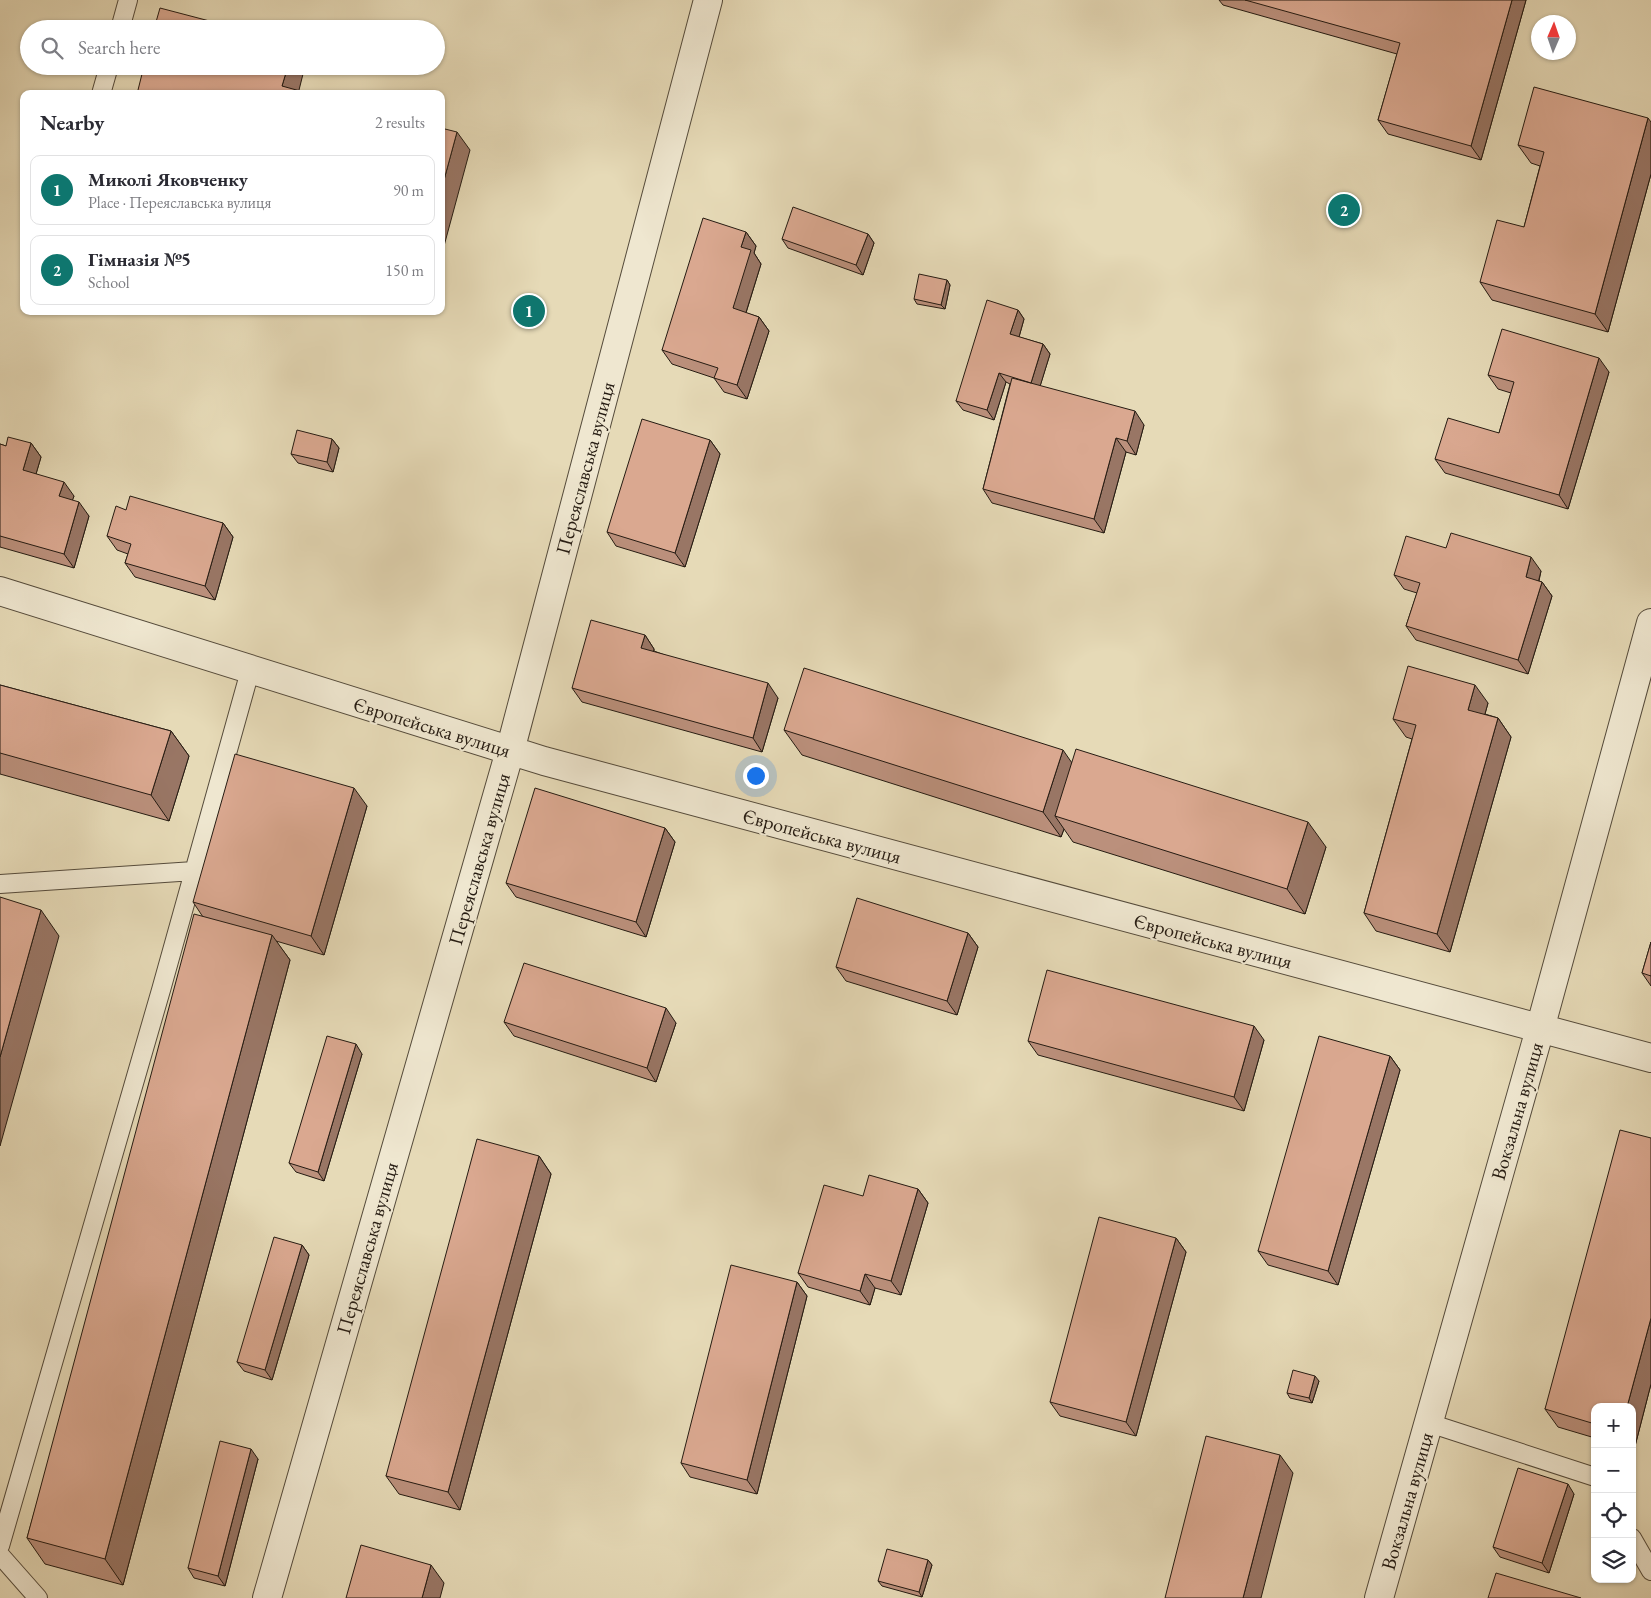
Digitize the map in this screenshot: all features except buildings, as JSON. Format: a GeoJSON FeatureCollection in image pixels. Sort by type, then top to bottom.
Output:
{"type":"FeatureCollection","features":[{"type":"Feature","properties":{"kind":"street","name":"Переяславська вулиця"},"geometry":{"type":"LineString","coordinates":[[267,1598],[510,751],[708,0]]}},
{"type":"Feature","properties":{"kind":"street","name":"Європейська вулиця"},"geometry":{"type":"LineString","coordinates":[[0,592],[510,751],[1651,1058]]}},
{"type":"Feature","properties":{"kind":"street","name":"Вокзальна вулиця"},"geometry":{"type":"LineString","coordinates":[[1380,1598],[1540,1029],[1651,623]]}},
{"type":"Feature","properties":{"kind":"lane"},"geometry":{"type":"LineString","coordinates":[[122,20],[128,0]]}},
{"type":"Feature","properties":{"kind":"lane"},"geometry":{"type":"LineString","coordinates":[[102,90],[106,75]]}},
{"type":"Feature","properties":{"kind":"lane"},"geometry":{"type":"LineString","coordinates":[[0,1546],[250,670]]}},
{"type":"Feature","properties":{"kind":"lane"},"geometry":{"type":"LineString","coordinates":[[0,884],[194,871]]}},
{"type":"Feature","properties":{"kind":"lane"},"geometry":{"type":"LineString","coordinates":[[1429,1423],[1591,1476]]}},
{"type":"Feature","properties":{"kind":"lane"},"geometry":{"type":"LineString","coordinates":[[1636,1545],[1651,1571]]}},
{"type":"Feature","properties":{"kind":"lane"},"geometry":{"type":"LineString","coordinates":[[0,1555],[38,1598]]}},
{"type":"Feature","properties":{"kind":"place","name":"Гімназія №5"},"geometry":{"type":"Point","coordinates":[1344,210]}},
{"type":"Feature","properties":{"kind":"place","name":"Миколі Яковченку"},"geometry":{"type":"Point","coordinates":[529,311]}}]}
